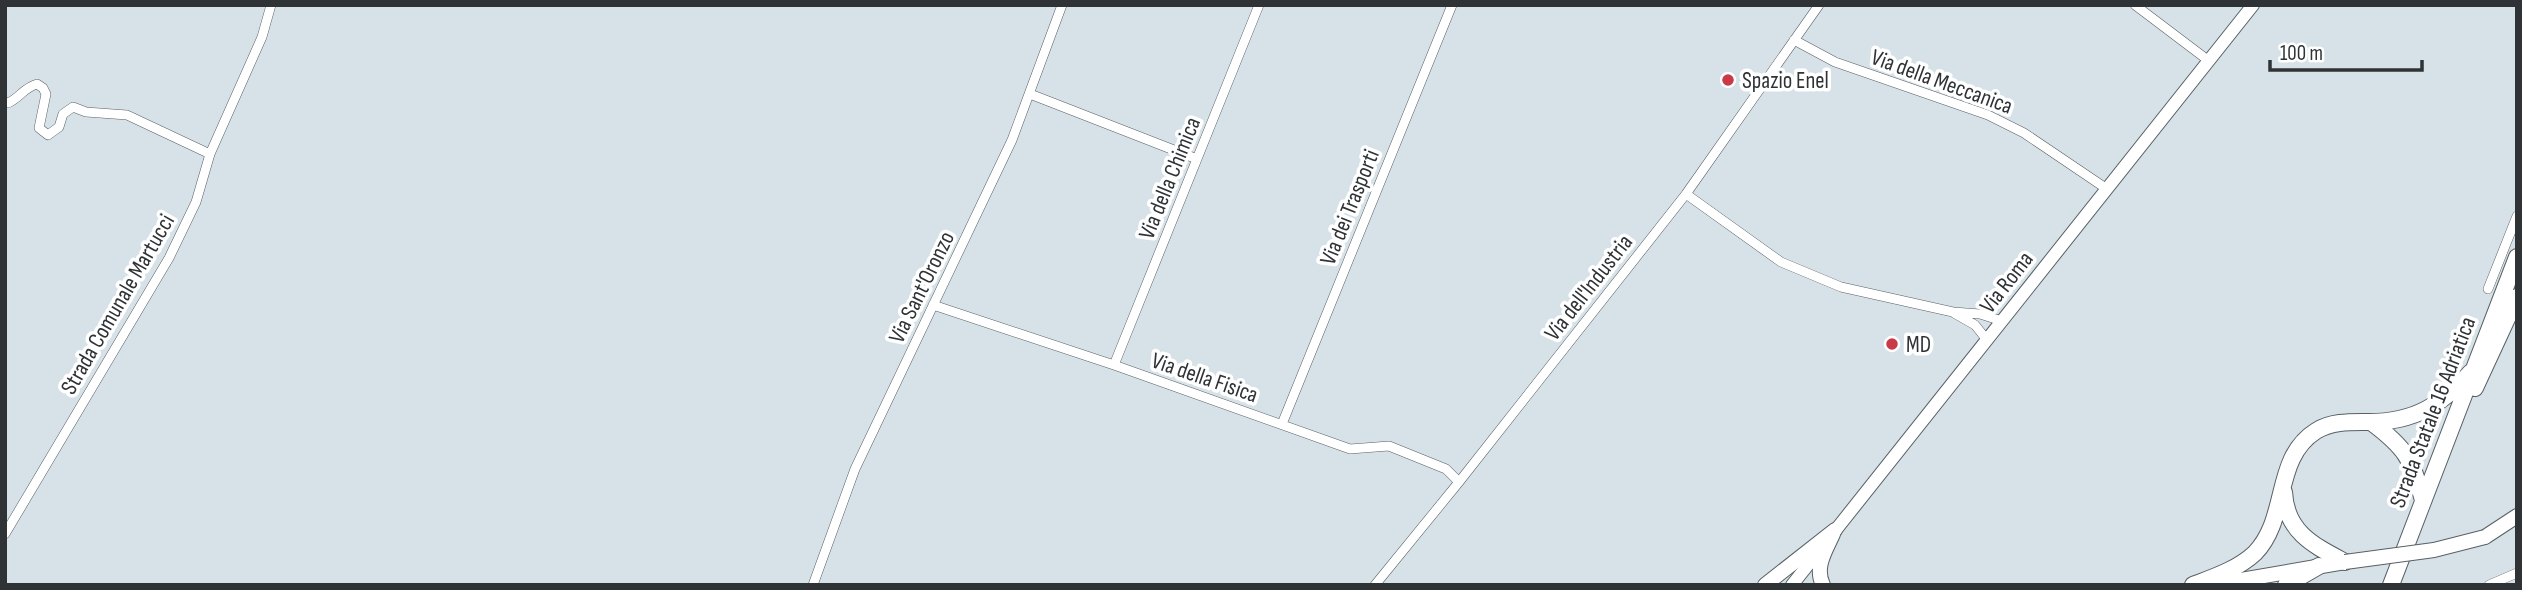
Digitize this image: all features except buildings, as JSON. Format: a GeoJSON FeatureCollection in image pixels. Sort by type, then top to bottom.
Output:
{"type":"FeatureCollection","features":[{"type":"Feature","properties":{"kind":"highway","name":"Strada Statale 16 Adriatica"},"geometry":{"type":"LineString","coordinates":[[2392,585],[2517,257]]}},
{"type":"Feature","properties":{"kind":"highway","name":"Strada Statale 16 Adriatica"},"geometry":{"type":"LineString","coordinates":[[2401,585],[2517,281]]}},
{"type":"Feature","properties":{"kind":"highway"},"geometry":{"type":"LineString","coordinates":[[2470,400],[2517,297]]}},
{"type":"Feature","properties":{"kind":"highway"},"geometry":{"type":"LineString","coordinates":[[2193,585],[2226,573],[2255,552],[2273,524],[2288,464],[2300,445],[2316,430],[2337,423],[2410,417],[2437,404],[2453,392],[2471,372]]}},
{"type":"Feature","properties":{"kind":"highway"},"geometry":{"type":"LineString","coordinates":[[2371,422],[2397,441],[2413,465],[2423,500]]}},
{"type":"Feature","properties":{"kind":"highway"},"geometry":{"type":"LineString","coordinates":[[2283,483],[2285,508],[2293,526],[2314,546],[2344,562]]}},
{"type":"Feature","properties":{"kind":"highway"},"geometry":{"type":"LineString","coordinates":[[2287,585],[2319,566]]}},
{"type":"Feature","properties":{"kind":"main road"},"geometry":{"type":"LineString","coordinates":[[2485,537],[2517,516]]}},
{"type":"Feature","properties":{"kind":"main road"},"geometry":{"type":"LineString","coordinates":[[2212,585],[2344,562],[2434,550],[2485,537],[2517,525]]}},
{"type":"Feature","properties":{"kind":"main road"},"geometry":{"type":"LineString","coordinates":[[1765,585],[1835,530]]}},
{"type":"Feature","properties":{"kind":"main road"},"geometry":{"type":"LineString","coordinates":[[1823,585],[1819,566],[1835,530]]}},
{"type":"Feature","properties":{"kind":"street","name":"Strada Comunale Martucci"},"geometry":{"type":"LineString","coordinates":[[5,534],[169,258],[196,202],[210,154],[262,37],[271,5]]}},
{"type":"Feature","properties":{"kind":"street","name":"Via Sant'Oronzo"},"geometry":{"type":"LineString","coordinates":[[813,585],[855,468],[1012,140],[1062,5]]}},
{"type":"Feature","properties":{"kind":"street","name":"Via della Chimica"},"geometry":{"type":"LineString","coordinates":[[1114,365],[1259,5]]}},
{"type":"Feature","properties":{"kind":"street","name":"Via dei Trasporti"},"geometry":{"type":"LineString","coordinates":[[1282,424],[1452,5]]}},
{"type":"Feature","properties":{"kind":"street","name":"Via dell'Industria"},"geometry":{"type":"LineString","coordinates":[[1375,585],[1460,482],[1686,194],[1819,5]]}},
{"type":"Feature","properties":{"kind":"street"},"geometry":{"type":"LineString","coordinates":[[2135,5],[2209,61]]}},
{"type":"Feature","properties":{"kind":"street","name":"Via Roma"},"geometry":{"type":"LineString","coordinates":[[1792,585],[2253,5]]}},
{"type":"Feature","properties":{"kind":"street","name":"Via della Meccanica"},"geometry":{"type":"LineString","coordinates":[[1794,40],[1835,62],[1988,115],[2024,133],[2107,189]]}},
{"type":"Feature","properties":{"kind":"street"},"geometry":{"type":"LineString","coordinates":[[5,102],[15,101],[27,87],[37,85],[43,88],[46,94],[39,128],[48,135],[59,127],[63,114],[73,107],[86,112],[127,115],[210,154]]}},
{"type":"Feature","properties":{"kind":"street"},"geometry":{"type":"LineString","coordinates":[[1030,94],[1197,159]]}},
{"type":"Feature","properties":{"kind":"street"},"geometry":{"type":"LineString","coordinates":[[1686,194],[1781,262],[1841,287],[1953,312],[1980,314],[2002,321]]}},
{"type":"Feature","properties":{"kind":"street"},"geometry":{"type":"LineString","coordinates":[[2488,289],[2517,216]]}},
{"type":"Feature","properties":{"kind":"street","name":"Via della Fisica"},"geometry":{"type":"LineString","coordinates":[[933,305],[1114,365],[1350,449],[1389,446],[1446,469],[1460,482]]}},
{"type":"Feature","properties":{"kind":"street"},"geometry":{"type":"LineString","coordinates":[[1953,312],[1975,325],[1987,340]]}},
{"type":"Feature","properties":{"kind":"street"},"geometry":{"type":"LineString","coordinates":[[2489,585],[2517,573]]}},
{"type":"Feature","properties":{"kind":"place","name":"Spazio Enel"},"geometry":{"type":"Point","coordinates":[1728,80]}},
{"type":"Feature","properties":{"kind":"place","name":"MD"},"geometry":{"type":"Point","coordinates":[1892,344]}}]}
